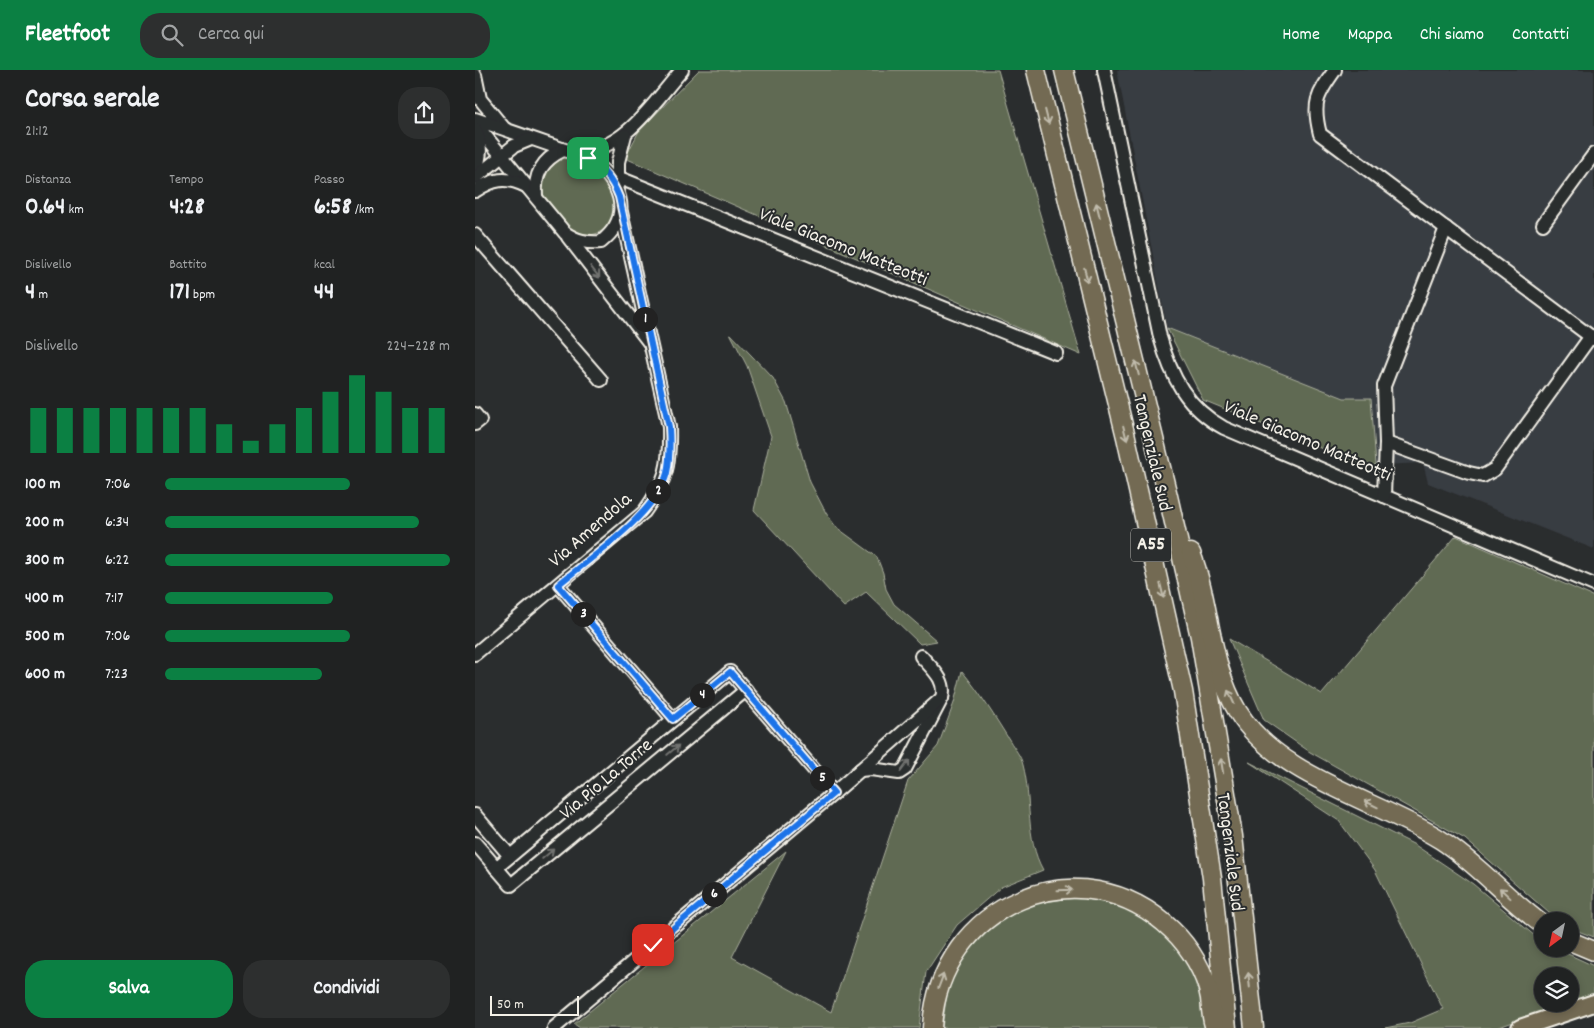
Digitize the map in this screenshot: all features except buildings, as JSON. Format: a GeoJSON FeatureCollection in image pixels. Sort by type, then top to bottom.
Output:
{"type":"FeatureCollection","features":[{"type":"Feature","properties":{"kind":"highway","name":"Tangenziale Sud"},"geometry":{"type":"LineString","coordinates":[[1036,70],[1128,446],[1181,682],[1212,878],[1227,1028]]}},
{"type":"Feature","properties":{"kind":"highway","name":"Tangenziale Sud"},"geometry":{"type":"LineString","coordinates":[[1064,70],[1169,496],[1200,637],[1233,836],[1254,1028]]}},
{"type":"Feature","properties":{"kind":"highway"},"geometry":{"type":"LineString","coordinates":[[1169,496],[1201,578],[1220,672],[1238,712],[1251,729],[1267,745],[1309,773],[1441,840],[1483,872],[1534,918]]}},
{"type":"Feature","properties":{"kind":"highway"},"geometry":{"type":"LineString","coordinates":[[932,1028],[935,996],[942,978],[961,945],[974,930],[1003,907],[1020,898],[1036,893],[1074,889],[1103,892],[1132,901],[1172,930],[1188,949],[1201,972],[1210,999],[1215,1028]]}},
{"type":"Feature","properties":{"kind":"highway"},"geometry":{"type":"LineString","coordinates":[[1579,945],[1594,951]]}},
{"type":"Feature","properties":{"kind":"main road"},"geometry":{"type":"LineString","coordinates":[[1520,1028],[1594,1002]]}},
{"type":"Feature","properties":{"kind":"street"},"geometry":{"type":"LineString","coordinates":[[536,197],[536,181],[543,163],[569,152],[603,148],[625,135],[682,70]]}},
{"type":"Feature","properties":{"kind":"street","name":"Viale Giacomo Matteotti"},"geometry":{"type":"LineString","coordinates":[[1104,70],[1160,337],[1174,379],[1196,409],[1224,428],[1594,585]]}},
{"type":"Feature","properties":{"kind":"street"},"geometry":{"type":"LineString","coordinates":[[1335,70],[1320,90],[1316,106],[1315,113],[1320,134],[1592,337],[1495,469],[1483,476],[1386,443]]}},
{"type":"Feature","properties":{"kind":"street"},"geometry":{"type":"LineString","coordinates":[[475,75],[480,100],[507,130]]}},
{"type":"Feature","properties":{"kind":"street"},"geometry":{"type":"LineString","coordinates":[[475,119],[588,158],[605,172],[614,184],[619,197]]}},
{"type":"Feature","properties":{"kind":"street"},"geometry":{"type":"LineString","coordinates":[[475,128],[483,133],[565,233],[577,241],[586,243],[601,242],[618,224],[621,212],[617,177],[620,149],[625,135]]}},
{"type":"Feature","properties":{"kind":"street"},"geometry":{"type":"LineString","coordinates":[[475,128],[481,148],[480,159],[475,173]]}},
{"type":"Feature","properties":{"kind":"street"},"geometry":{"type":"LineString","coordinates":[[475,178],[514,146],[531,139]]}},
{"type":"Feature","properties":{"kind":"street"},"geometry":{"type":"LineString","coordinates":[[1543,224],[1594,154]]}},
{"type":"Feature","properties":{"kind":"street","name":"Viale Giacomo Matteotti"},"geometry":{"type":"LineString","coordinates":[[617,177],[1056,353]]}},
{"type":"Feature","properties":{"kind":"street"},"geometry":{"type":"LineString","coordinates":[[475,191],[497,180],[509,180],[527,186]]}},
{"type":"Feature","properties":{"kind":"street","name":"Via Amendola"},"geometry":{"type":"LineString","coordinates":[[475,654],[644,512],[666,474],[670,451],[669,427],[621,212]]}},
{"type":"Feature","properties":{"kind":"street"},"geometry":{"type":"LineString","coordinates":[[1384,496],[1386,443],[1384,386],[1446,228]]}},
{"type":"Feature","properties":{"kind":"street","name":"Via Amendola"},"geometry":{"type":"LineString","coordinates":[[565,233],[651,345]]}},
{"type":"Feature","properties":{"kind":"street"},"geometry":{"type":"LineString","coordinates":[[475,235],[601,380]]}},
{"type":"Feature","properties":{"kind":"street"},"geometry":{"type":"LineString","coordinates":[[475,414],[480,420],[475,424]]}},
{"type":"Feature","properties":{"kind":"street"},"geometry":{"type":"LineString","coordinates":[[558,585],[673,719]]}},
{"type":"Feature","properties":{"kind":"street"},"geometry":{"type":"LineString","coordinates":[[860,770],[871,769],[899,773],[905,769],[917,747],[945,690],[943,682],[921,656]]}},
{"type":"Feature","properties":{"kind":"street","name":"Via Pio La Torre"},"geometry":{"type":"LineString","coordinates":[[475,843],[496,868],[511,885],[746,690],[730,672],[496,868]]}},
{"type":"Feature","properties":{"kind":"street"},"geometry":{"type":"LineString","coordinates":[[746,690],[834,793]]}},
{"type":"Feature","properties":{"kind":"street"},"geometry":{"type":"LineString","coordinates":[[555,1028],[834,793],[942,698]]}},
{"type":"Feature","properties":{"kind":"street"},"geometry":{"type":"LineString","coordinates":[[901,734],[913,735],[917,747]]}},
{"type":"Feature","properties":{"kind":"street"},"geometry":{"type":"LineString","coordinates":[[475,816],[510,856]]}},
{"type":"Feature","properties":{"kind":"shaded area"},"geometry":{"type":"Polygon","coordinates":[[[1117,70],[1594,70],[1594,549],[1428,483],[1423,463],[1364,466],[1203,400],[1167,328],[1117,70]]]}},
{"type":"Feature","properties":{"kind":"green space"},"geometry":{"type":"Polygon","coordinates":[[[699,70],[998,70],[1081,355],[625,158],[639,131],[699,70]]]}},
{"type":"Feature","properties":{"kind":"green space"},"geometry":{"type":"Polygon","coordinates":[[[564,155],[577,159],[596,170],[610,184],[615,198],[615,206],[611,220],[602,231],[595,234],[575,235],[540,196],[541,172],[564,155]]]}},
{"type":"Feature","properties":{"kind":"green space"},"geometry":{"type":"Polygon","coordinates":[[[1167,328],[1344,398],[1371,398],[1376,465],[1364,466],[1203,400],[1167,328]]]}},
{"type":"Feature","properties":{"kind":"green space"},"geometry":{"type":"Polygon","coordinates":[[[730,333],[773,378],[786,402],[810,482],[826,513],[836,527],[877,557],[886,589],[894,604],[937,641],[920,644],[866,592],[844,607],[754,510],[771,436],[747,366],[730,333]]]}},
{"type":"Feature","properties":{"kind":"green space"},"geometry":{"type":"Polygon","coordinates":[[[1456,536],[1594,597],[1594,937],[1579,931],[1579,912],[1548,912],[1465,839],[1310,752],[1264,720],[1229,639],[1322,694],[1456,536]]]}},
{"type":"Feature","properties":{"kind":"green space"},"geometry":{"type":"Polygon","coordinates":[[[962,671],[987,705],[1022,762],[1026,778],[1031,832],[1037,858],[1043,870],[1001,887],[957,925],[926,972],[919,1028],[580,1028],[574,1024],[786,851],[732,957],[831,1012],[908,781],[938,746],[954,703],[962,671]]]}},
{"type":"Feature","properties":{"kind":"green space"},"geometry":{"type":"Polygon","coordinates":[[[1249,762],[1415,845],[1473,884],[1534,935],[1534,958],[1577,958],[1594,966],[1594,994],[1579,999],[1579,967],[1534,967],[1534,1012],[1542,1012],[1496,1028],[1385,1028],[1410,1023],[1443,1009],[1375,870],[1339,821],[1249,762]]]}},
{"type":"Feature","properties":{"kind":"green space"},"geometry":{"type":"Polygon","coordinates":[[[1077,897],[1105,902],[1129,910],[1150,921],[1168,937],[1182,955],[1194,976],[1202,1001],[1207,1028],[942,1028],[947,992],[956,968],[985,930],[1027,905],[1077,897]]]}},
{"type":"Feature","properties":{"kind":"route"},"geometry":{"type":"LineString","coordinates":[[588,158],[605,172],[614,184],[619,197],[669,427],[670,451],[666,474],[644,512],[558,585],[673,719],[730,672],[834,793],[653,945]]}}]}
